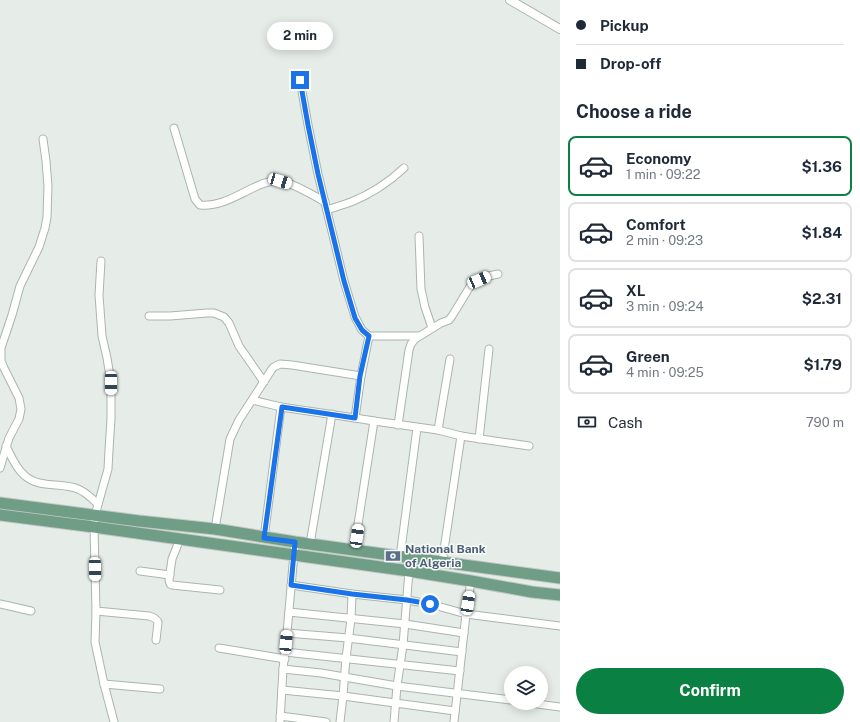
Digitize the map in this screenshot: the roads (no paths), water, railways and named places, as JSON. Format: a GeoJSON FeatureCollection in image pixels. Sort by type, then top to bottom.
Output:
{"type":"FeatureCollection","features":[{"type":"Feature","properties":{"kind":"main road"},"geometry":{"type":"LineString","coordinates":[[0,503],[96,509],[139,521],[215,530],[442,563],[560,578]]}},
{"type":"Feature","properties":{"kind":"main road"},"geometry":{"type":"LineString","coordinates":[[0,515],[180,539],[560,595]]}},
{"type":"Feature","properties":{"kind":"street"},"geometry":{"type":"LineString","coordinates":[[510,0],[559,26]]}},
{"type":"Feature","properties":{"kind":"street"},"geometry":{"type":"LineString","coordinates":[[300,80],[325,202],[344,281],[355,318],[362,330],[369,336],[419,336]]}},
{"type":"Feature","properties":{"kind":"street"},"geometry":{"type":"LineString","coordinates":[[174,128],[195,199],[200,205],[214,205],[272,181],[280,181],[288,184],[325,202]]}},
{"type":"Feature","properties":{"kind":"street"},"geometry":{"type":"LineString","coordinates":[[0,468],[6,446],[19,418],[21,409],[19,398],[4,368],[0,354],[20,286],[39,247],[45,228],[47,217],[48,186],[43,139]]}},
{"type":"Feature","properties":{"kind":"street"},"geometry":{"type":"LineString","coordinates":[[327,210],[351,202],[363,196],[388,182],[404,168]]}},
{"type":"Feature","properties":{"kind":"street"},"geometry":{"type":"LineString","coordinates":[[419,236],[420,289],[432,328]]}},
{"type":"Feature","properties":{"kind":"street"},"geometry":{"type":"LineString","coordinates":[[101,261],[99,295],[102,336],[111,383],[111,419],[108,469],[96,509],[94,527],[96,611],[95,642],[114,722]]}},
{"type":"Feature","properties":{"kind":"street"},"geometry":{"type":"LineString","coordinates":[[398,425],[411,344],[419,336],[449,320],[471,285],[479,280],[498,274]]}},
{"type":"Feature","properties":{"kind":"street"},"geometry":{"type":"LineString","coordinates":[[148,316],[214,313],[224,317],[239,346],[264,382]]}},
{"type":"Feature","properties":{"kind":"street"},"geometry":{"type":"LineString","coordinates":[[355,418],[360,376],[369,336]]}},
{"type":"Feature","properties":{"kind":"street"},"geometry":{"type":"LineString","coordinates":[[479,439],[489,349]]}},
{"type":"Feature","properties":{"kind":"street"},"geometry":{"type":"LineString","coordinates":[[438,430],[450,359]]}},
{"type":"Feature","properties":{"kind":"street"},"geometry":{"type":"LineString","coordinates":[[215,530],[230,440],[238,420],[272,369],[280,364],[360,376]]}},
{"type":"Feature","properties":{"kind":"street"},"geometry":{"type":"LineString","coordinates":[[252,400],[282,407],[438,430],[461,436],[529,446]]}},
{"type":"Feature","properties":{"kind":"street"},"geometry":{"type":"LineString","coordinates":[[264,538],[282,407]]}},
{"type":"Feature","properties":{"kind":"street"},"geometry":{"type":"LineString","coordinates":[[310,544],[332,414]]}},
{"type":"Feature","properties":{"kind":"street"},"geometry":{"type":"LineString","coordinates":[[354,550],[374,421]]}},
{"type":"Feature","properties":{"kind":"street"},"geometry":{"type":"LineString","coordinates":[[400,557],[417,428]]}},
{"type":"Feature","properties":{"kind":"street"},"geometry":{"type":"LineString","coordinates":[[442,563],[461,436]]}},
{"type":"Feature","properties":{"kind":"street"},"geometry":{"type":"LineString","coordinates":[[6,446],[23,475],[31,481],[77,489],[85,493],[96,509]]}},
{"type":"Feature","properties":{"kind":"street"},"geometry":{"type":"LineString","coordinates":[[180,539],[172,559],[169,582],[171,585],[220,590]]}},
{"type":"Feature","properties":{"kind":"street"},"geometry":{"type":"LineString","coordinates":[[295,542],[283,669],[280,719],[326,722]]}},
{"type":"Feature","properties":{"kind":"street"},"geometry":{"type":"LineString","coordinates":[[140,572],[170,575]]}},
{"type":"Feature","properties":{"kind":"street"},"geometry":{"type":"LineString","coordinates":[[394,722],[403,645],[409,572]]}},
{"type":"Feature","properties":{"kind":"street"},"geometry":{"type":"LineString","coordinates":[[454,722],[466,614],[472,581]]}},
{"type":"Feature","properties":{"kind":"street"},"geometry":{"type":"LineString","coordinates":[[291,585],[407,600],[430,604],[466,614],[560,626]]}},
{"type":"Feature","properties":{"kind":"street"},"geometry":{"type":"LineString","coordinates":[[340,722],[351,619],[352,594]]}},
{"type":"Feature","properties":{"kind":"street"},"geometry":{"type":"LineString","coordinates":[[0,604],[31,611]]}},
{"type":"Feature","properties":{"kind":"street"},"geometry":{"type":"LineString","coordinates":[[96,611],[149,616],[155,618],[158,622],[156,640]]}},
{"type":"Feature","properties":{"kind":"street"},"geometry":{"type":"LineString","coordinates":[[289,612],[405,624],[464,633]]}},
{"type":"Feature","properties":{"kind":"street"},"geometry":{"type":"LineString","coordinates":[[287,633],[348,638],[462,652]]}},
{"type":"Feature","properties":{"kind":"street"},"geometry":{"type":"LineString","coordinates":[[219,648],[285,655],[346,658],[460,671]]}},
{"type":"Feature","properties":{"kind":"street"},"geometry":{"type":"LineString","coordinates":[[283,669],[345,677],[397,686],[504,699]]}},
{"type":"Feature","properties":{"kind":"street"},"geometry":{"type":"LineString","coordinates":[[104,684],[160,689]]}},
{"type":"Feature","properties":{"kind":"street"},"geometry":{"type":"LineString","coordinates":[[282,690],[343,696],[455,711]]}},
{"type":"Feature","properties":{"kind":"street"},"geometry":{"type":"LineString","coordinates":[[548,705],[560,707]]}},
{"type":"Feature","properties":{"kind":"place","name":"National Bank of Algeria"},"geometry":{"type":"Point","coordinates":[393,556]}}]}
